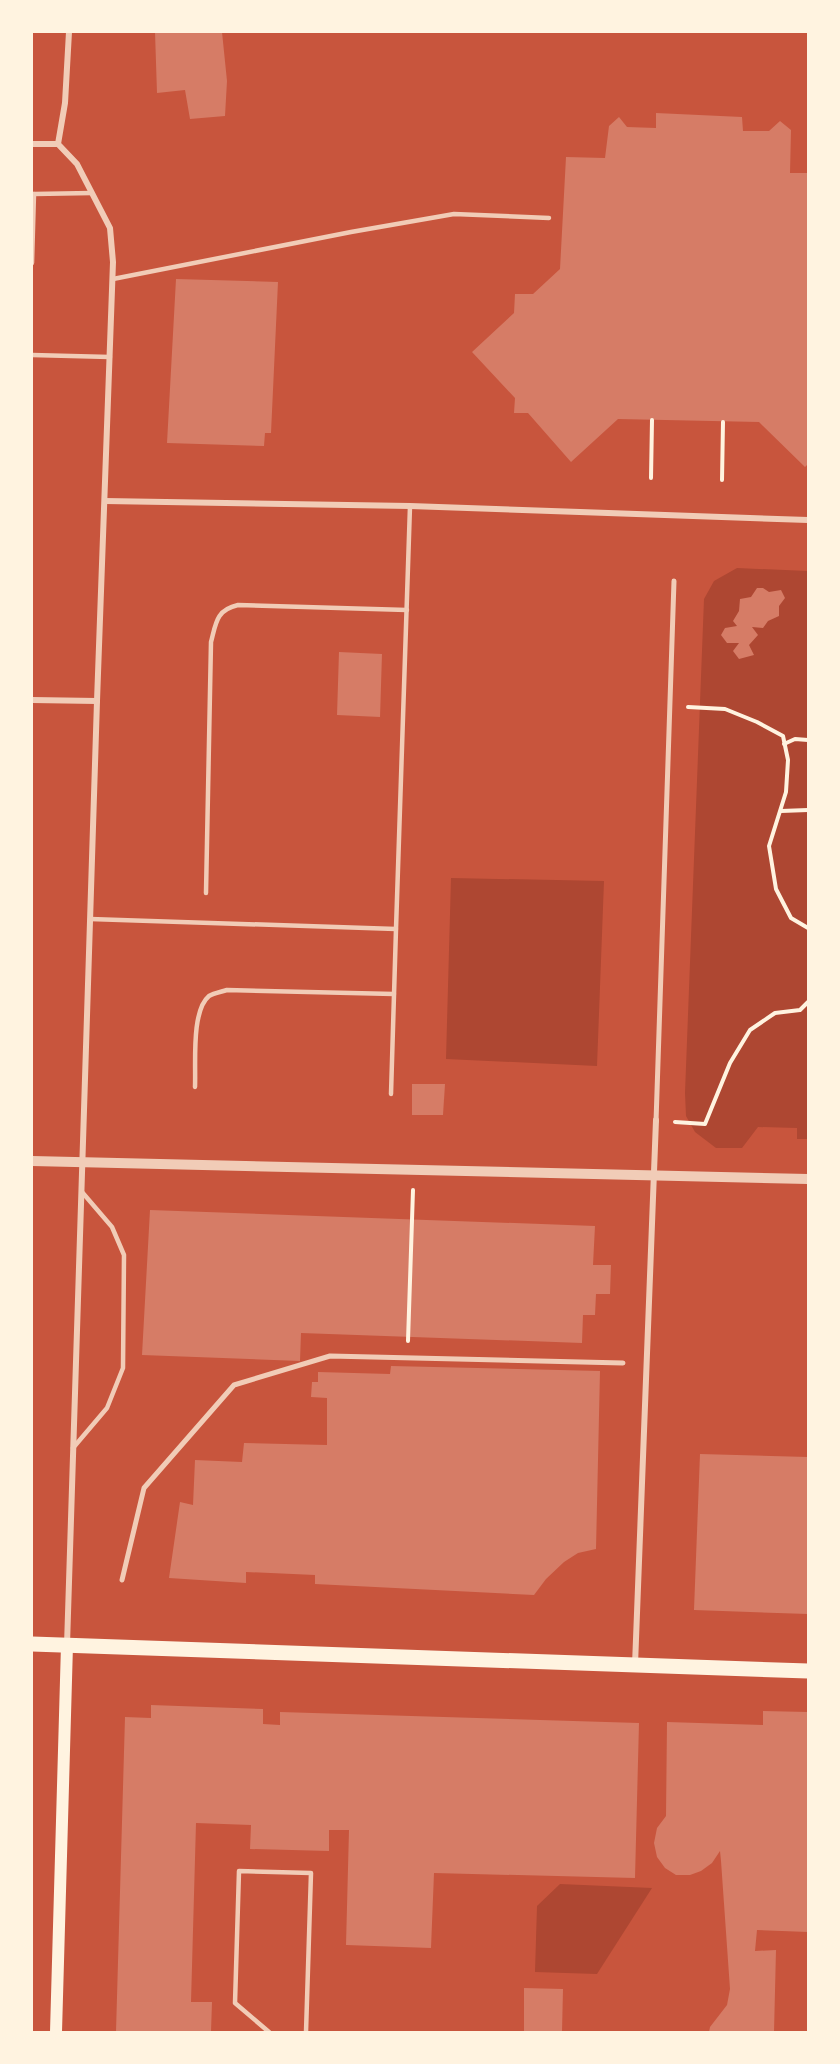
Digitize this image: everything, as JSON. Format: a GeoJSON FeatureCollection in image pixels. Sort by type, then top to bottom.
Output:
{"type":"FeatureCollection","features":[{"type":"Feature","properties":{"kind":"main road"},"geometry":{"type":"LineString","coordinates":[[32,1644],[808,1671]]}},
{"type":"Feature","properties":{"kind":"main road"},"geometry":{"type":"LineString","coordinates":[[56,2032],[67,1645]]}},
{"type":"Feature","properties":{"kind":"street"},"geometry":{"type":"LineString","coordinates":[[57,144],[65,103],[69,32]]}},
{"type":"Feature","properties":{"kind":"street"},"geometry":{"type":"LineString","coordinates":[[32,144],[57,144],[77,164],[110,228],[113,279],[67,1645]]}},
{"type":"Feature","properties":{"kind":"street"},"geometry":{"type":"LineString","coordinates":[[105,501],[410,507],[808,520]]}},
{"type":"Feature","properties":{"kind":"street"},"geometry":{"type":"LineString","coordinates":[[635,1665],[674,581]]}},
{"type":"Feature","properties":{"kind":"street"},"geometry":{"type":"LineString","coordinates":[[32,700],[97,701]]}},
{"type":"Feature","properties":{"kind":"street"},"geometry":{"type":"LineString","coordinates":[[32,1161],[808,1179]]}},
{"type":"Feature","properties":{"kind":"street"},"geometry":{"type":"LineString","coordinates":[[122,1580],[144,1488],[234,1385],[330,1356],[623,1363]]}},
{"type":"Feature","properties":{"kind":"lane"},"geometry":{"type":"LineString","coordinates":[[32,264],[33,194],[92,193]]}},
{"type":"Feature","properties":{"kind":"lane"},"geometry":{"type":"LineString","coordinates":[[113,279],[454,214],[549,218]]}},
{"type":"Feature","properties":{"kind":"lane"},"geometry":{"type":"LineString","coordinates":[[32,355],[110,357]]}},
{"type":"Feature","properties":{"kind":"lane"},"geometry":{"type":"LineString","coordinates":[[391,1094],[410,507]]}},
{"type":"Feature","properties":{"kind":"lane"},"geometry":{"type":"LineString","coordinates":[[206,893],[211,642],[218,618],[226,607],[237,605],[406,610]]}},
{"type":"Feature","properties":{"kind":"lane"},"geometry":{"type":"LineString","coordinates":[[90,919],[396,929]]}},
{"type":"Feature","properties":{"kind":"lane"},"geometry":{"type":"LineString","coordinates":[[195,1087],[197,1025],[201,1006],[211,995],[227,990],[394,994]]}},
{"type":"Feature","properties":{"kind":"lane"},"geometry":{"type":"LineString","coordinates":[[73,1448],[107,1408],[123,1368],[124,1255],[112,1227],[81,1191]]}},
{"type":"Feature","properties":{"kind":"lane"},"geometry":{"type":"LineString","coordinates":[[269,2032],[235,2003],[239,1871],[311,1873],[306,2032]]}},
{"type":"Feature","properties":{"kind":"path"},"geometry":{"type":"LineString","coordinates":[[651,477],[652,420]]}},
{"type":"Feature","properties":{"kind":"path"},"geometry":{"type":"LineString","coordinates":[[722,480],[723,422]]}},
{"type":"Feature","properties":{"kind":"path"},"geometry":{"type":"LineString","coordinates":[[671,706],[725,709],[783,736],[788,760],[786,792],[769,846],[776,889],[791,918],[808,928]]}},
{"type":"Feature","properties":{"kind":"path"},"geometry":{"type":"LineString","coordinates":[[784,744],[795,739],[808,740]]}},
{"type":"Feature","properties":{"kind":"path"},"geometry":{"type":"LineString","coordinates":[[781,811],[808,810]]}},
{"type":"Feature","properties":{"kind":"path"},"geometry":{"type":"LineString","coordinates":[[656,1120],[705,1124],[730,1063],[750,1030],[775,1013],[800,1010],[808,1002]]}},
{"type":"Feature","properties":{"kind":"path"},"geometry":{"type":"LineString","coordinates":[[407,1357],[413,1185]]}},
{"type":"Feature","properties":{"kind":"shaded area"},"geometry":{"type":"Polygon","coordinates":[[[737,568],[808,571],[808,1139],[797,1139],[797,1128],[758,1127],[742,1148],[716,1148],[695,1132],[686,1116],[685,1093],[704,599],[714,581],[737,568]]]}},
{"type":"Feature","properties":{"kind":"shaded area"},"geometry":{"type":"Polygon","coordinates":[[[451,878],[604,881],[597,1066],[446,1059],[451,878]]]}},
{"type":"Feature","properties":{"kind":"shaded area"},"geometry":{"type":"Polygon","coordinates":[[[560,1884],[652,1888],[597,1974],[535,1972],[537,1906],[560,1884]]]}},
{"type":"Feature","properties":{"kind":"building"},"geometry":{"type":"Polygon","coordinates":[[[155,32],[222,32],[227,81],[225,116],[190,119],[185,90],[157,93],[155,32]]]}},
{"type":"Feature","properties":{"kind":"building"},"geometry":{"type":"Polygon","coordinates":[[[656,113],[742,117],[743,131],[769,131],[780,121],[791,130],[790,173],[808,173],[808,464],[805,467],[759,422],[618,419],[571,462],[528,413],[514,413],[515,398],[472,352],[514,313],[515,294],[533,294],[560,269],[566,157],[605,158],[609,126],[619,117],[627,127],[656,128],[656,113]]]}},
{"type":"Feature","properties":{"kind":"building"},"geometry":{"type":"Polygon","coordinates":[[[176,279],[278,282],[271,433],[265,433],[264,446],[167,443],[176,279]]]}},
{"type":"Feature","properties":{"kind":"building"},"geometry":{"type":"Polygon","coordinates":[[[757,588],[763,588],[769,592],[781,590],[785,598],[779,606],[779,616],[768,621],[763,628],[752,627],[758,635],[749,645],[754,655],[739,659],[733,651],[739,643],[727,643],[721,635],[725,628],[737,626],[733,621],[739,611],[740,599],[751,597],[757,588]]]}},
{"type":"Feature","properties":{"kind":"building"},"geometry":{"type":"Polygon","coordinates":[[[339,652],[382,654],[380,717],[337,715],[339,652]]]}},
{"type":"Feature","properties":{"kind":"building"},"geometry":{"type":"Polygon","coordinates":[[[412,1084],[445,1084],[443,1115],[412,1115],[412,1084]]]}},
{"type":"Feature","properties":{"kind":"building"},"geometry":{"type":"Polygon","coordinates":[[[150,1210],[595,1226],[593,1265],[611,1265],[610,1294],[596,1294],[595,1315],[583,1315],[582,1343],[301,1333],[300,1361],[142,1355],[150,1210]]]}},
{"type":"Feature","properties":{"kind":"building"},"geometry":{"type":"Polygon","coordinates":[[[391,1366],[600,1371],[596,1549],[578,1553],[564,1562],[546,1579],[534,1595],[315,1584],[315,1575],[246,1572],[246,1583],[169,1578],[180,1502],[193,1505],[195,1460],[242,1462],[244,1443],[327,1445],[327,1398],[311,1397],[312,1382],[318,1382],[318,1372],[390,1374],[391,1366]]]}},
{"type":"Feature","properties":{"kind":"building"},"geometry":{"type":"Polygon","coordinates":[[[700,1454],[808,1457],[808,1614],[694,1610],[700,1454]]]}},
{"type":"Feature","properties":{"kind":"building"},"geometry":{"type":"Polygon","coordinates":[[[151,1705],[263,1709],[263,1724],[280,1725],[280,1712],[639,1723],[635,1878],[434,1873],[431,1948],[346,1945],[349,1830],[329,1830],[329,1851],[250,1849],[251,1825],[196,1823],[191,2002],[212,2002],[211,2032],[116,2032],[125,1717],[151,1718],[151,1705]]]}},
{"type":"Feature","properties":{"kind":"building"},"geometry":{"type":"Polygon","coordinates":[[[763,1711],[808,1712],[808,1932],[757,1930],[755,1951],[776,1950],[774,2032],[709,2032],[710,2027],[727,2005],[730,1989],[720,1851],[712,1863],[690,1875],[676,1875],[665,1868],[657,1857],[654,1843],[657,1828],[666,1816],[667,1722],[763,1725],[763,1711]]]}},
{"type":"Feature","properties":{"kind":"building"},"geometry":{"type":"Polygon","coordinates":[[[524,1988],[563,1989],[562,2032],[524,2032],[524,1988]]]}}]}
